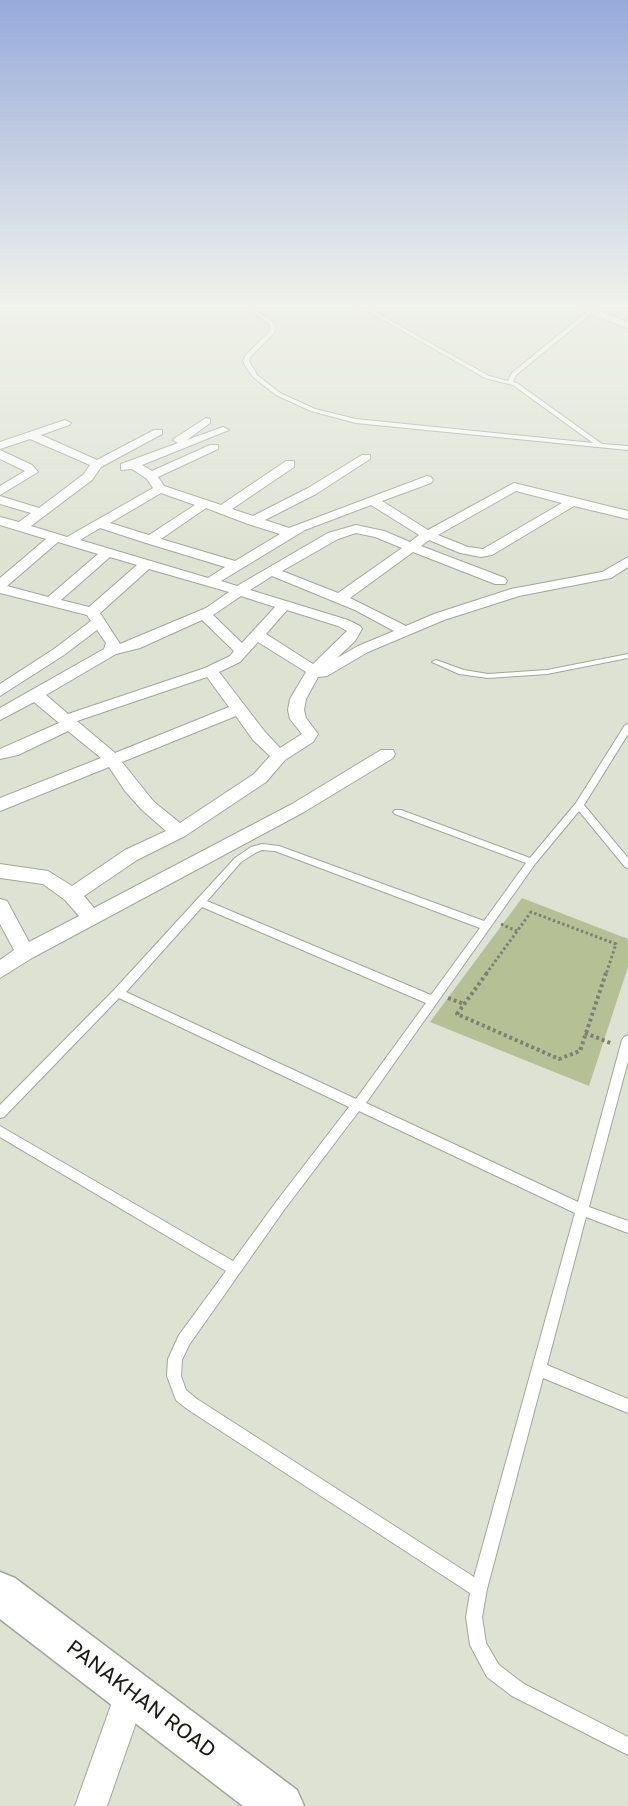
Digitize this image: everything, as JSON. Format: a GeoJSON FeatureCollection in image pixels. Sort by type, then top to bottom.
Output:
{"type":"FeatureCollection","features":[{"type":"Feature","properties":{"kind":"street"},"geometry":{"type":"LineString","coordinates":[[163,454],[189,432],[206,422]]}},
{"type":"Feature","properties":{"kind":"street"},"geometry":{"type":"LineString","coordinates":[[0,446],[65,423]]}},
{"type":"Feature","properties":{"kind":"street"},"geometry":{"type":"LineString","coordinates":[[30,435],[100,463],[123,467],[134,465],[223,430]]}},
{"type":"Feature","properties":{"kind":"street"},"geometry":{"type":"LineString","coordinates":[[7,526],[40,512],[88,477],[100,463],[158,432]]}},
{"type":"Feature","properties":{"kind":"street"},"geometry":{"type":"LineString","coordinates":[[151,476],[219,445]]}},
{"type":"Feature","properties":{"kind":"street"},"geometry":{"type":"LineString","coordinates":[[0,454],[28,468],[32,472],[0,491]]}},
{"type":"Feature","properties":{"kind":"street"},"geometry":{"type":"LineString","coordinates":[[252,520],[324,484],[366,457]]}},
{"type":"Feature","properties":{"kind":"street"},"geometry":{"type":"LineString","coordinates":[[222,510],[290,464]]}},
{"type":"Feature","properties":{"kind":"street"},"geometry":{"type":"LineString","coordinates":[[134,465],[151,476],[160,489],[288,532]]}},
{"type":"Feature","properties":{"kind":"street"},"geometry":{"type":"LineString","coordinates":[[210,582],[288,532],[427,480]]}},
{"type":"Feature","properties":{"kind":"street"},"geometry":{"type":"LineString","coordinates":[[339,599],[428,535],[514,487],[521,487],[543,495],[628,515]]}},
{"type":"Feature","properties":{"kind":"street"},"geometry":{"type":"LineString","coordinates":[[0,585],[63,539],[99,524],[160,489]]}},
{"type":"Feature","properties":{"kind":"street"},"geometry":{"type":"LineString","coordinates":[[0,500],[40,512]]}},
{"type":"Feature","properties":{"kind":"street"},"geometry":{"type":"LineString","coordinates":[[373,501],[428,535],[470,552],[487,552],[574,501]]}},
{"type":"Feature","properties":{"kind":"street"},"geometry":{"type":"LineString","coordinates":[[151,540],[204,504]]}},
{"type":"Feature","properties":{"kind":"street"},"geometry":{"type":"LineString","coordinates":[[99,524],[236,566]]}},
{"type":"Feature","properties":{"kind":"street"},"geometry":{"type":"LineString","coordinates":[[7,526],[63,539],[210,582],[343,623],[354,629],[350,638],[310,677],[296,710],[298,719],[310,734],[279,756],[260,778],[179,832],[132,855],[72,895]]}},
{"type":"Feature","properties":{"kind":"street"},"geometry":{"type":"LineString","coordinates":[[0,716],[111,651],[135,645],[204,614],[227,602],[239,591],[333,536],[356,529],[366,530],[413,546],[500,581]]}},
{"type":"Feature","properties":{"kind":"street"},"geometry":{"type":"LineString","coordinates":[[51,602],[108,552]]}},
{"type":"Feature","properties":{"kind":"street"},"geometry":{"type":"LineString","coordinates":[[310,677],[363,649],[405,631],[516,592],[606,575],[628,561]]}},
{"type":"Feature","properties":{"kind":"street"},"geometry":{"type":"LineString","coordinates":[[0,691],[59,652],[147,564]]}},
{"type":"Feature","properties":{"kind":"street"},"geometry":{"type":"LineString","coordinates":[[271,572],[339,599],[405,631]]}},
{"type":"Feature","properties":{"kind":"street"},"geometry":{"type":"LineString","coordinates":[[0,589],[96,616],[113,642],[111,651]]}},
{"type":"Feature","properties":{"kind":"street"},"geometry":{"type":"LineString","coordinates":[[0,754],[12,751],[67,722],[210,671],[235,659],[284,605]]}},
{"type":"Feature","properties":{"kind":"street"},"geometry":{"type":"LineString","coordinates":[[204,614],[242,650]]}},
{"type":"Feature","properties":{"kind":"street"},"geometry":{"type":"LineString","coordinates":[[257,634],[310,677]]}},
{"type":"Feature","properties":{"kind":"street"},"geometry":{"type":"LineString","coordinates":[[210,671],[259,736],[279,756]]}},
{"type":"Feature","properties":{"kind":"street"},"geometry":{"type":"LineString","coordinates":[[36,695],[112,759],[131,787],[148,806],[179,832]]}},
{"type":"Feature","properties":{"kind":"street"},"geometry":{"type":"LineString","coordinates":[[0,805],[239,709]]}},
{"type":"Feature","properties":{"kind":"street"},"geometry":{"type":"LineString","coordinates":[[0,970],[25,953],[298,808],[387,754]]}},
{"type":"Feature","properties":{"kind":"street"},"geometry":{"type":"LineString","coordinates":[[0,871],[48,878],[72,895],[92,918]]}},
{"type":"Feature","properties":{"kind":"street"},"geometry":{"type":"LineString","coordinates":[[0,906],[25,953]]}},
{"type":"Feature","properties":{"kind":"street","name":"PANAKHAN ROAD"},"geometry":{"type":"LineString","coordinates":[[0,1593],[282,1806]]}},
{"type":"Feature","properties":{"kind":"street"},"geometry":{"type":"LineString","coordinates":[[91,1806],[130,1691]]}},
{"type":"Feature","properties":{"kind":"lane"},"geometry":{"type":"LineString","coordinates":[[268,386],[278,394],[313,410],[356,421],[628,448]]}},
{"type":"Feature","properties":{"kind":"lane"},"geometry":{"type":"LineString","coordinates":[[515,386],[600,445]]}},
{"type":"Feature","properties":{"kind":"lane"},"geometry":{"type":"LineString","coordinates":[[436,662],[462,672],[488,676],[547,672],[628,656]]}},
{"type":"Feature","properties":{"kind":"lane"},"geometry":{"type":"LineString","coordinates":[[479,1589],[181,1395],[174,1376],[175,1359],[184,1340],[235,1269],[357,1106],[532,862],[579,805],[628,727]]}},
{"type":"Feature","properties":{"kind":"lane"},"geometry":{"type":"LineString","coordinates":[[579,805],[628,865]]}},
{"type":"Feature","properties":{"kind":"lane"},"geometry":{"type":"LineString","coordinates":[[398,812],[532,862]]}},
{"type":"Feature","properties":{"kind":"lane"},"geometry":{"type":"LineString","coordinates":[[0,1113],[118,993],[238,860],[262,847],[276,848],[486,926]]}},
{"type":"Feature","properties":{"kind":"lane"},"geometry":{"type":"LineString","coordinates":[[201,902],[433,1001]]}},
{"type":"Feature","properties":{"kind":"lane"},"geometry":{"type":"LineString","coordinates":[[118,993],[582,1210],[628,1227]]}},
{"type":"Feature","properties":{"kind":"lane"},"geometry":{"type":"LineString","coordinates":[[627,1045],[479,1589],[474,1618],[478,1645],[493,1671],[518,1690],[628,1746]]}},
{"type":"Feature","properties":{"kind":"lane"},"geometry":{"type":"LineString","coordinates":[[0,1132],[235,1269]]}},
{"type":"Feature","properties":{"kind":"lane"},"geometry":{"type":"LineString","coordinates":[[538,1370],[628,1406]]}},
{"type":"Feature","properties":{"kind":"path"},"geometry":{"type":"LineString","coordinates":[[531,912],[616,944],[585,1033],[580,1051],[559,1059],[457,1014],[531,912]]}},
{"type":"Feature","properties":{"kind":"path"},"geometry":{"type":"LineString","coordinates":[[585,1033],[627,1045]]}},
{"type":"Feature","properties":{"kind":"green space"},"geometry":{"type":"Polygon","coordinates":[[[522,898],[628,939],[628,967],[589,1086],[430,1022],[522,898]]]}}]}
